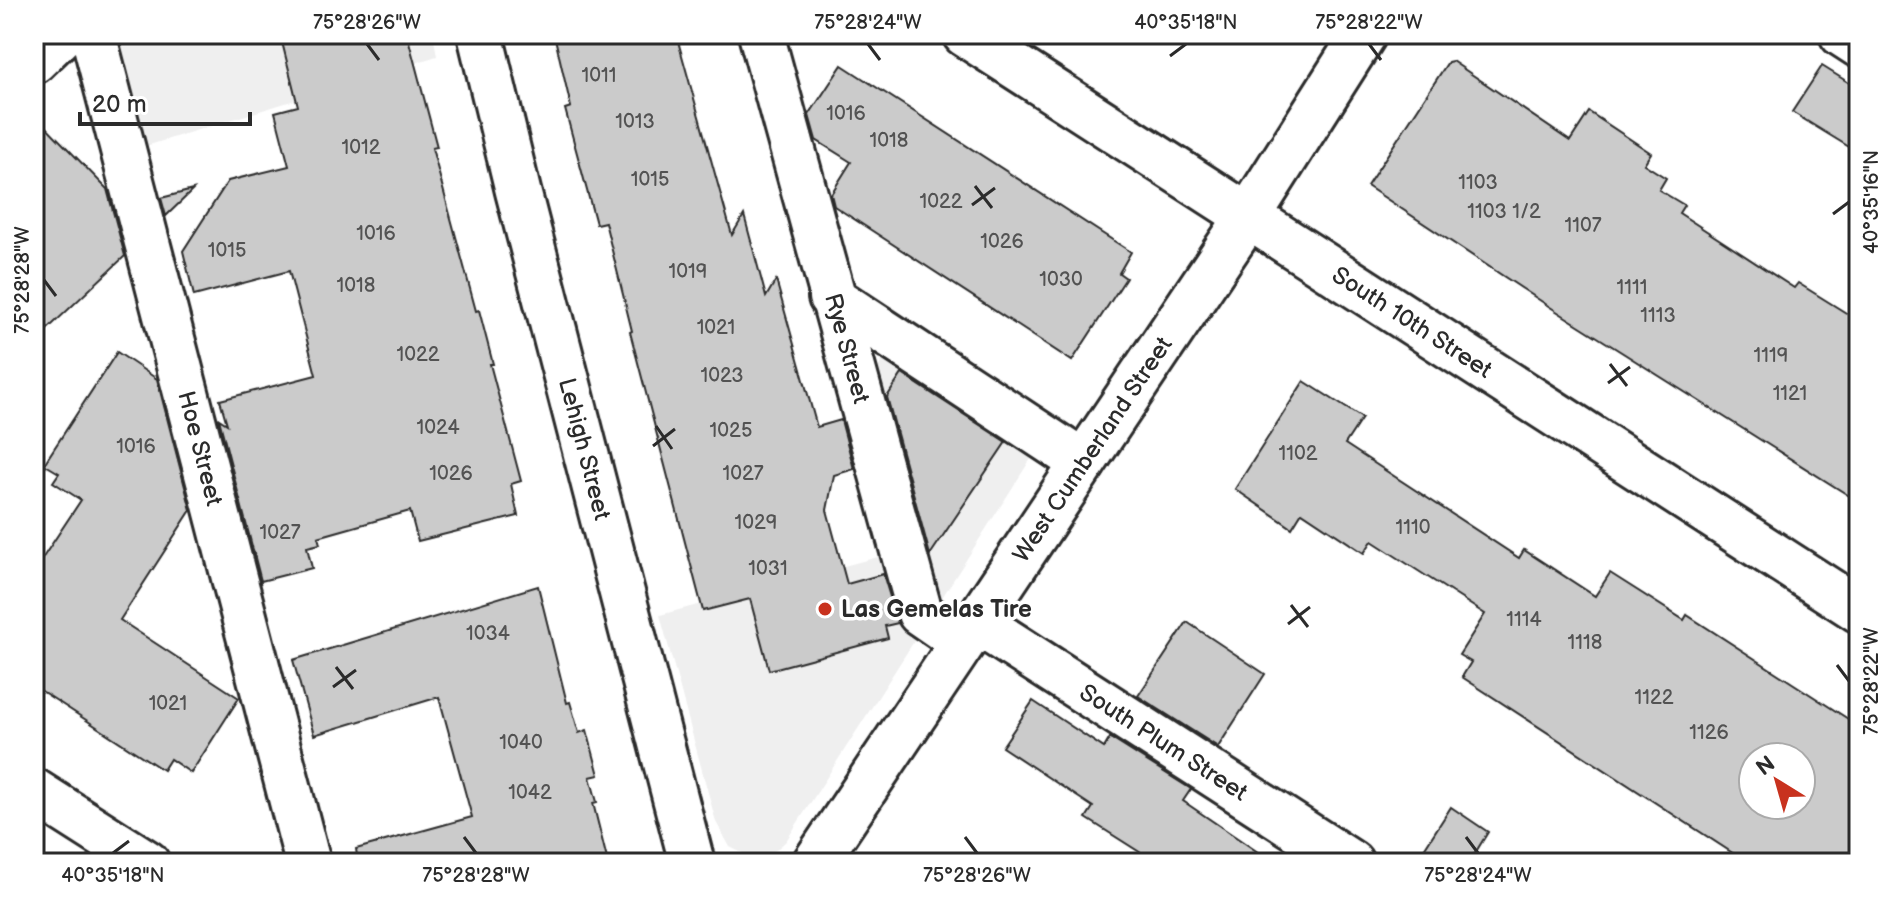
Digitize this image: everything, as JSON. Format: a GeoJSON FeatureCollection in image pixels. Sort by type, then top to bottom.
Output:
{"type":"FeatureCollection","features":[{"type":"Feature","properties":{"kind":"street"},"geometry":{"type":"LineString","coordinates":[[34,61],[62,34]]}},
{"type":"Feature","properties":{"kind":"street","name":"Hoe Street"},"geometry":{"type":"LineString","coordinates":[[93,34],[308,863]]}},
{"type":"Feature","properties":{"kind":"street","name":"Lehigh Street"},"geometry":{"type":"LineString","coordinates":[[480,34],[692,863]]}},
{"type":"Feature","properties":{"kind":"street","name":"Rye Street"},"geometry":{"type":"LineString","coordinates":[[761,34],[920,613],[970,632]]}},
{"type":"Feature","properties":{"kind":"street","name":"South 10th Street"},"geometry":{"type":"LineString","coordinates":[[965,34],[1859,610]]}},
{"type":"Feature","properties":{"kind":"street","name":"West Cumberland Street"},"geometry":{"type":"LineString","coordinates":[[815,863],[1248,217],[1364,34]]}},
{"type":"Feature","properties":{"kind":"street"},"geometry":{"type":"LineString","coordinates":[[1842,34],[1859,45]]}},
{"type":"Feature","properties":{"kind":"street"},"geometry":{"type":"LineString","coordinates":[[831,297],[1083,463]]}},
{"type":"Feature","properties":{"kind":"street","name":"South Plum Street"},"geometry":{"type":"LineString","coordinates":[[970,632],[1351,863]]}},
{"type":"Feature","properties":{"kind":"street"},"geometry":{"type":"LineString","coordinates":[[34,791],[147,863]]}},
{"type":"Feature","properties":{"kind":"shaded area"},"geometry":{"type":"Polygon","coordinates":[[[118,34],[433,34],[437,56],[146,146],[118,34]]]}},
{"type":"Feature","properties":{"kind":"shaded area"},"geometry":{"type":"Polygon","coordinates":[[[886,355],[1034,454],[786,841],[776,850],[761,856],[744,854],[730,847],[716,822],[660,615],[889,554],[867,385],[886,355]]]}},
{"type":"Feature","properties":{"kind":"building"},"geometry":{"type":"Polygon","coordinates":[[[280,34],[407,34],[437,147],[432,148],[476,311],[479,310],[521,481],[511,484],[518,516],[418,541],[410,511],[318,537],[320,544],[307,547],[312,568],[261,581],[219,419],[227,424],[220,400],[316,375],[289,271],[194,296],[183,251],[228,181],[289,166],[275,112],[298,106],[280,34]]]}},
{"type":"Feature","properties":{"kind":"building"},"geometry":{"type":"Polygon","coordinates":[[[554,34],[676,34],[732,235],[744,215],[766,297],[776,280],[817,427],[841,420],[854,469],[834,475],[827,510],[847,584],[883,574],[898,623],[885,626],[888,638],[769,670],[750,599],[703,611],[630,332],[605,222],[596,224],[565,109],[571,107],[554,34]]]}},
{"type":"Feature","properties":{"kind":"building"},"geometry":{"type":"Polygon","coordinates":[[[1452,61],[1570,141],[1589,112],[1651,153],[1644,164],[1666,178],[1659,190],[1684,205],[1679,213],[1794,288],[1798,283],[1859,321],[1859,502],[1550,307],[1367,186],[1448,62],[1452,61]]]}},
{"type":"Feature","properties":{"kind":"building"},"geometry":{"type":"Polygon","coordinates":[[[842,65],[1131,252],[1119,273],[1126,278],[1072,361],[834,206],[831,194],[851,162],[816,140],[809,115],[842,65]]]}},
{"type":"Feature","properties":{"kind":"building"},"geometry":{"type":"Polygon","coordinates":[[[1822,66],[1859,89],[1859,153],[1792,112],[1822,66]]]}},
{"type":"Feature","properties":{"kind":"building"},"geometry":{"type":"Polygon","coordinates":[[[34,114],[107,189],[125,256],[34,342],[34,114]]]}},
{"type":"Feature","properties":{"kind":"building"},"geometry":{"type":"Polygon","coordinates":[[[193,190],[166,216],[161,198],[193,190]]]}},
{"type":"Feature","properties":{"kind":"building"},"geometry":{"type":"Polygon","coordinates":[[[117,352],[157,379],[191,510],[120,620],[239,698],[191,773],[170,759],[163,770],[34,686],[34,571],[81,500],[53,482],[59,473],[44,464],[117,352]]]}},
{"type":"Feature","properties":{"kind":"building"},"geometry":{"type":"Polygon","coordinates":[[[902,374],[1006,442],[930,555],[887,397],[902,374]]]}},
{"type":"Feature","properties":{"kind":"building"},"geometry":{"type":"Polygon","coordinates":[[[1304,381],[1362,418],[1345,444],[1519,558],[1524,550],[1595,596],[1610,573],[1684,620],[1687,615],[1859,726],[1859,863],[1748,863],[1462,677],[1471,662],[1459,655],[1485,614],[1372,541],[1364,553],[1302,512],[1292,528],[1235,489],[1304,381]]]}},
{"type":"Feature","properties":{"kind":"building"},"geometry":{"type":"Polygon","coordinates":[[[538,586],[567,703],[570,702],[579,733],[587,730],[599,775],[590,777],[608,863],[358,863],[356,849],[472,817],[439,697],[314,735],[293,660],[538,586]]]}},
{"type":"Feature","properties":{"kind":"building"},"geometry":{"type":"Polygon","coordinates":[[[1187,622],[1265,674],[1218,747],[1138,696],[1187,622]]]}},
{"type":"Feature","properties":{"kind":"building"},"geometry":{"type":"Polygon","coordinates":[[[1033,701],[1104,748],[1110,738],[1191,789],[1183,801],[1274,863],[1157,863],[1086,818],[1093,807],[1002,747],[1033,701]]]}},
{"type":"Feature","properties":{"kind":"building"},"geometry":{"type":"Polygon","coordinates":[[[1451,807],[1488,832],[1469,863],[1415,863],[1451,807]]]}},
{"type":"Feature","properties":{"kind":"place","name":"Las Gemelas Tire"},"geometry":{"type":"Point","coordinates":[825,609]}}]}
